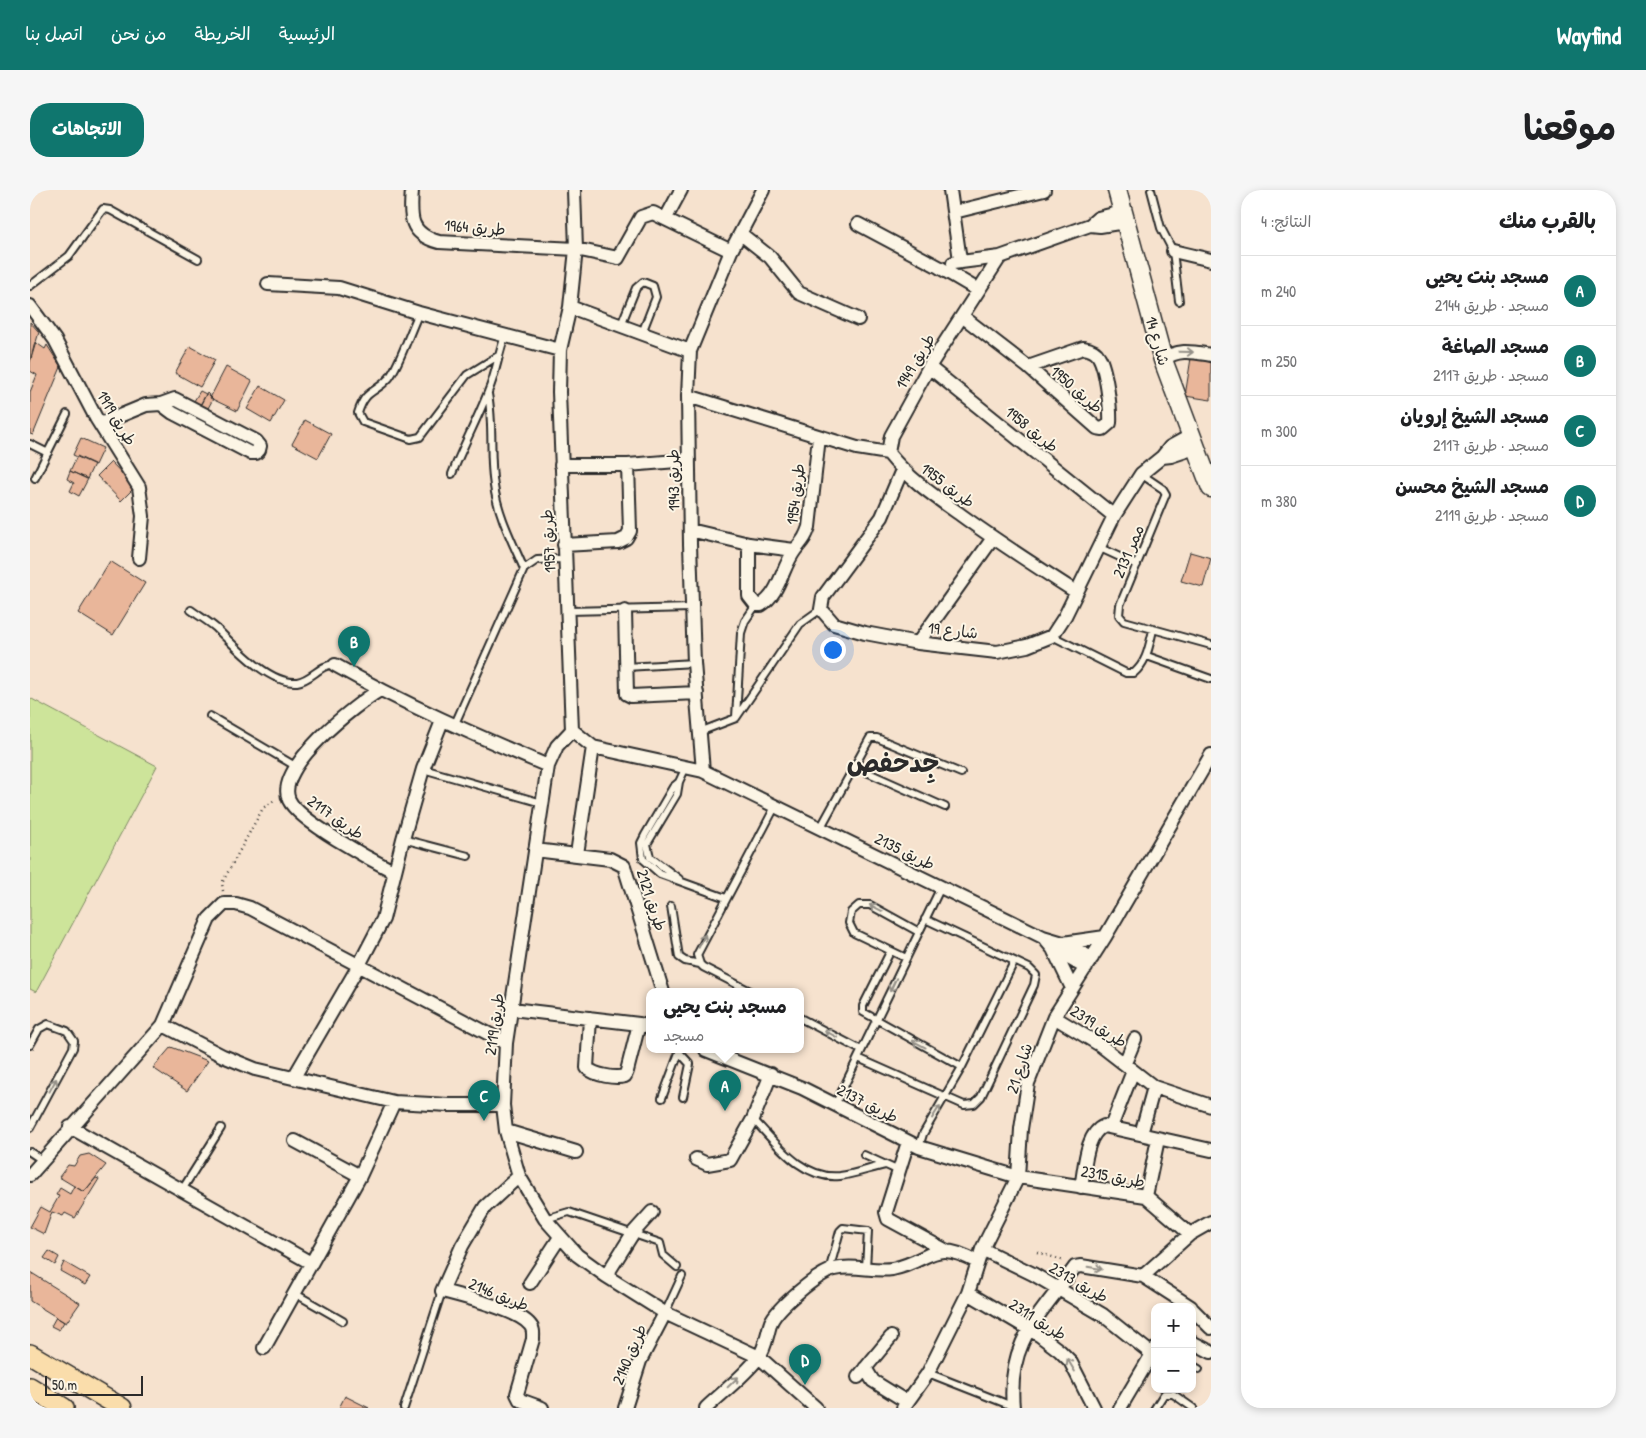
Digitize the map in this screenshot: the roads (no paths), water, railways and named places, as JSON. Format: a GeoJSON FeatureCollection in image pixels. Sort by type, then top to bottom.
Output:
{"type":"FeatureCollection","features":[{"type":"Feature","properties":{"kind":"main road"},"geometry":{"type":"LineString","coordinates":[[30,1354],[122,1408]]}},
{"type":"Feature","properties":{"kind":"main road"},"geometry":{"type":"LineString","coordinates":[[30,1387],[57,1405]]}},
{"type":"Feature","properties":{"kind":"street","name":"طريق 1964"},"geometry":{"type":"LineString","coordinates":[[412,190],[410,213],[413,223],[425,238],[439,242],[576,249]]}},
{"type":"Feature","properties":{"kind":"street","name":"طريق 1957"},"geometry":{"type":"LineString","coordinates":[[572,730],[569,611],[564,559],[561,465],[560,350],[570,307],[576,249],[574,190]]}},
{"type":"Feature","properties":{"kind":"street"},"geometry":{"type":"LineString","coordinates":[[666,218],[681,190]]}},
{"type":"Feature","properties":{"kind":"street","name":"طريق 1943"},"geometry":{"type":"LineString","coordinates":[[704,771],[702,731],[694,663],[688,396],[690,351],[731,251],[763,190]]}},
{"type":"Feature","properties":{"kind":"street"},"geometry":{"type":"LineString","coordinates":[[950,190],[960,260]]}},
{"type":"Feature","properties":{"kind":"street"},"geometry":{"type":"LineString","coordinates":[[954,212],[1044,190]]}},
{"type":"Feature","properties":{"kind":"street","name":"شارع 14"},"geometry":{"type":"LineString","coordinates":[[1118,190],[1123,217],[1163,360],[1211,488]]}},
{"type":"Feature","properties":{"kind":"street"},"geometry":{"type":"LineString","coordinates":[[576,249],[618,258],[641,217],[653,213],[731,251]]}},
{"type":"Feature","properties":{"kind":"street"},"geometry":{"type":"LineString","coordinates":[[939,267],[960,260],[1000,256],[1090,225],[1100,226],[1123,217]]}},
{"type":"Feature","properties":{"kind":"street"},"geometry":{"type":"LineString","coordinates":[[858,224],[978,290]]}},
{"type":"Feature","properties":{"kind":"street"},"geometry":{"type":"LineString","coordinates":[[741,234],[770,257],[799,293],[858,318]]}},
{"type":"Feature","properties":{"kind":"street"},"geometry":{"type":"LineString","coordinates":[[1173,251],[1211,260]]}},
{"type":"Feature","properties":{"kind":"street","name":"طريق 1949"},"geometry":{"type":"LineString","coordinates":[[888,453],[891,436],[929,367],[1000,256]]}},
{"type":"Feature","properties":{"kind":"street"},"geometry":{"type":"LineString","coordinates":[[268,284],[339,288],[419,313],[560,350]]}},
{"type":"Feature","properties":{"kind":"street","name":"طريق 1919"},"geometry":{"type":"LineString","coordinates":[[30,306],[45,323],[100,424],[139,487],[144,516],[139,558]]}},
{"type":"Feature","properties":{"kind":"street"},"geometry":{"type":"LineString","coordinates":[[570,307],[690,351]]}},
{"type":"Feature","properties":{"kind":"street","name":"طريق 1950"},"geometry":{"type":"LineString","coordinates":[[962,316],[1028,367],[1097,428],[1103,429],[1110,422],[1111,410],[1099,357],[1092,349],[1083,348],[1028,367]]}},
{"type":"Feature","properties":{"kind":"street"},"geometry":{"type":"LineString","coordinates":[[1163,360],[1176,352],[1184,351],[1211,355]]}},
{"type":"Feature","properties":{"kind":"street","name":"طريق 1958"},"geometry":{"type":"LineString","coordinates":[[929,367],[1114,516]]}},
{"type":"Feature","properties":{"kind":"street"},"geometry":{"type":"LineString","coordinates":[[688,396],[819,437],[865,450],[888,453]]}},
{"type":"Feature","properties":{"kind":"street"},"geometry":{"type":"LineString","coordinates":[[100,424],[146,405],[161,404],[175,399],[256,441],[260,446],[259,450],[256,453],[250,453],[173,413],[161,404]]}},
{"type":"Feature","properties":{"kind":"street","name":"طريق 1954"},"geometry":{"type":"LineString","coordinates":[[756,605],[765,602],[777,586],[794,550],[804,541],[809,527],[819,437]]}},
{"type":"Feature","properties":{"kind":"street"},"geometry":{"type":"LineString","coordinates":[[1052,636],[1066,616],[1114,516],[1141,474],[1162,457],[1171,456],[1193,442]]}},
{"type":"Feature","properties":{"kind":"street","name":"طريق 1955"},"geometry":{"type":"LineString","coordinates":[[888,453],[902,470],[993,538],[1076,592]]}},
{"type":"Feature","properties":{"kind":"street"},"geometry":{"type":"LineString","coordinates":[[561,465],[628,465],[689,460]]}},
{"type":"Feature","properties":{"kind":"street"},"geometry":{"type":"LineString","coordinates":[[564,545],[618,542],[626,538],[630,531],[628,465]]}},
{"type":"Feature","properties":{"kind":"street"},"geometry":{"type":"LineString","coordinates":[[821,609],[823,597],[882,517],[902,470]]}},
{"type":"Feature","properties":{"kind":"street"},"geometry":{"type":"LineString","coordinates":[[690,530],[749,544],[794,550]]}},
{"type":"Feature","properties":{"kind":"street"},"geometry":{"type":"LineString","coordinates":[[918,643],[993,538]]}},
{"type":"Feature","properties":{"kind":"street"},"geometry":{"type":"LineString","coordinates":[[749,544],[749,596],[756,605]]}},
{"type":"Feature","properties":{"kind":"street","name":"شارع 19"},"geometry":{"type":"LineString","coordinates":[[821,609],[834,624],[865,633],[918,643],[997,652],[1027,646],[1052,636]]}},
{"type":"Feature","properties":{"kind":"street"},"geometry":{"type":"LineString","coordinates":[[625,611],[627,694],[631,696],[697,694]]}},
{"type":"Feature","properties":{"kind":"street"},"geometry":{"type":"LineString","coordinates":[[335,664],[380,690],[442,721],[548,766]]}},
{"type":"Feature","properties":{"kind":"street","name":"طريق 2117"},"geometry":{"type":"LineString","coordinates":[[380,690],[362,701],[327,731],[309,750],[287,790],[292,805],[303,815],[363,855],[393,871]]}},
{"type":"Feature","properties":{"kind":"street"},"geometry":{"type":"LineString","coordinates":[[294,1077],[358,967],[383,919],[393,871],[423,769],[442,721]]}},
{"type":"Feature","properties":{"kind":"street"},"geometry":{"type":"LineString","coordinates":[[572,730],[593,747],[704,771]]}},
{"type":"Feature","properties":{"kind":"street","name":"طريق 2119"},"geometry":{"type":"LineString","coordinates":[[572,730],[557,746],[548,766],[506,1043],[503,1105],[506,1130],[519,1176],[545,1219],[578,1255],[606,1276],[665,1312],[759,1357],[808,1405]]}},
{"type":"Feature","properties":{"kind":"street"},"geometry":{"type":"LineString","coordinates":[[577,854],[593,747]]}},
{"type":"Feature","properties":{"kind":"street","name":"شارع 21"},"geometry":{"type":"LineString","coordinates":[[905,1405],[928,1373],[968,1293],[982,1249],[1018,1177],[1021,1129],[1028,1084],[1054,1017],[1089,963],[1211,755]]}},
{"type":"Feature","properties":{"kind":"street","name":"طريق 2135"},"geometry":{"type":"LineString","coordinates":[[704,771],[821,827],[1058,946]]}},
{"type":"Feature","properties":{"kind":"street","name":"طريق 2121"},"geometry":{"type":"LineString","coordinates":[[534,850],[610,859],[624,866],[663,988]]}},
{"type":"Feature","properties":{"kind":"street"},"geometry":{"type":"LineString","coordinates":[[30,1174],[163,1025],[209,919],[224,904],[236,904],[250,908],[358,967],[506,1043]]}},
{"type":"Feature","properties":{"kind":"street"},"geometry":{"type":"LineString","coordinates":[[1058,946],[1104,937]]}},
{"type":"Feature","properties":{"kind":"street"},"geometry":{"type":"LineString","coordinates":[[1058,946],[1089,963]]}},
{"type":"Feature","properties":{"kind":"street"},"geometry":{"type":"LineString","coordinates":[[1058,946],[1072,988]]}},
{"type":"Feature","properties":{"kind":"street"},"geometry":{"type":"LineString","coordinates":[[512,1010],[590,1018],[645,1026],[625,1076],[619,1078],[592,1072],[587,1068],[590,1018]]}},
{"type":"Feature","properties":{"kind":"street","name":"طريق 2319"},"geometry":{"type":"LineString","coordinates":[[1054,1017],[1100,1045],[1154,1088],[1211,1106]]}},
{"type":"Feature","properties":{"kind":"street"},"geometry":{"type":"LineString","coordinates":[[163,1025],[223,1056],[255,1069],[394,1102],[503,1105]]}},
{"type":"Feature","properties":{"kind":"street","name":"طريق 2319"},"geometry":{"type":"LineString","coordinates":[[1129,1067],[1135,1039]]}},
{"type":"Feature","properties":{"kind":"street","name":"طريق 2137"},"geometry":{"type":"LineString","coordinates":[[714,1053],[771,1074],[914,1145],[1018,1177]]}},
{"type":"Feature","properties":{"kind":"street"},"geometry":{"type":"LineString","coordinates":[[1111,1127],[1129,1067]]}},
{"type":"Feature","properties":{"kind":"street"},"geometry":{"type":"LineString","coordinates":[[696,1160],[707,1164],[730,1160],[753,1119],[771,1074]]}},
{"type":"Feature","properties":{"kind":"street"},"geometry":{"type":"LineString","coordinates":[[1141,1134],[1154,1088]]}},
{"type":"Feature","properties":{"kind":"street"},"geometry":{"type":"LineString","coordinates":[[264,1348],[360,1176],[394,1102]]}},
{"type":"Feature","properties":{"kind":"street"},"geometry":{"type":"LineString","coordinates":[[1082,1187],[1091,1137],[1097,1129],[1104,1126],[1141,1134],[1158,1140],[1211,1150]]}},
{"type":"Feature","properties":{"kind":"street"},"geometry":{"type":"LineString","coordinates":[[70,1127],[311,1263]]}},
{"type":"Feature","properties":{"kind":"street"},"geometry":{"type":"LineString","coordinates":[[506,1130],[576,1152]]}},
{"type":"Feature","properties":{"kind":"street"},"geometry":{"type":"LineString","coordinates":[[1146,1196],[1158,1140]]}},
{"type":"Feature","properties":{"kind":"street"},"geometry":{"type":"LineString","coordinates":[[295,1141],[360,1176]]}},
{"type":"Feature","properties":{"kind":"street"},"geometry":{"type":"LineString","coordinates":[[914,1145],[899,1171],[886,1212],[888,1219],[945,1250],[962,1254],[977,1262]]}},
{"type":"Feature","properties":{"kind":"street","name":"طريق 2146"},"geometry":{"type":"LineString","coordinates":[[519,1176],[484,1207],[462,1246],[442,1290],[511,1312],[530,1324],[534,1331],[533,1340],[517,1394],[520,1400],[542,1408]]}},
{"type":"Feature","properties":{"kind":"street","name":"طريق 2315"},"geometry":{"type":"LineString","coordinates":[[1018,1177],[1146,1196],[1190,1234]]}},
{"type":"Feature","properties":{"kind":"street"},"geometry":{"type":"LineString","coordinates":[[606,1276],[633,1233],[652,1212]]}},
{"type":"Feature","properties":{"kind":"street"},"geometry":{"type":"LineString","coordinates":[[1143,1276],[1190,1234],[1211,1222]]}},
{"type":"Feature","properties":{"kind":"street"},"geometry":{"type":"LineString","coordinates":[[530,1283],[560,1237]]}},
{"type":"Feature","properties":{"kind":"street","name":"طريق 2313"},"geometry":{"type":"LineString","coordinates":[[982,1249],[1059,1289],[1103,1315],[1151,1351]]}},
{"type":"Feature","properties":{"kind":"street"},"geometry":{"type":"LineString","coordinates":[[706,1408],[759,1357],[772,1321],[780,1309],[798,1292],[830,1271],[866,1268],[892,1269],[945,1250]]}},
{"type":"Feature","properties":{"kind":"street"},"geometry":{"type":"LineString","coordinates":[[1013,1407],[1013,1372],[1018,1350],[1027,1329],[1075,1267],[1143,1276],[1183,1303]]}},
{"type":"Feature","properties":{"kind":"street","name":"طريق 2311"},"geometry":{"type":"LineString","coordinates":[[968,1293],[1050,1342],[1070,1361],[1094,1408]]}},
{"type":"Feature","properties":{"kind":"street","name":"طريق 2140"},"geometry":{"type":"LineString","coordinates":[[625,1408],[640,1361],[665,1312]]}},
{"type":"Feature","properties":{"kind":"street"},"geometry":{"type":"LineString","coordinates":[[1196,1314],[1211,1328]]}},
{"type":"Feature","properties":{"kind":"street"},"geometry":{"type":"LineString","coordinates":[[891,1337],[862,1372],[905,1405]]}},
{"type":"Feature","properties":{"kind":"street"},"geometry":{"type":"LineString","coordinates":[[1196,1344],[1211,1352]]}},
{"type":"Feature","properties":{"kind":"street"},"geometry":{"type":"LineString","coordinates":[[1120,1408],[1151,1355]]}},
{"type":"Feature","properties":{"kind":"lane"},"geometry":{"type":"LineString","coordinates":[[1151,190],[1162,228],[1173,251],[1179,301]]}},
{"type":"Feature","properties":{"kind":"lane"},"geometry":{"type":"LineString","coordinates":[[30,286],[69,256],[103,209],[110,210],[198,259]]}},
{"type":"Feature","properties":{"kind":"lane"},"geometry":{"type":"LineString","coordinates":[[621,325],[636,288],[643,282],[653,286],[656,297],[642,333]]}},
{"type":"Feature","properties":{"kind":"lane"},"geometry":{"type":"LineString","coordinates":[[419,313],[390,377],[369,392],[362,401],[358,413],[363,422],[411,439],[416,439],[467,375],[498,356]]}},
{"type":"Feature","properties":{"kind":"lane"},"geometry":{"type":"LineString","coordinates":[[452,474],[464,441],[488,394],[504,336]]}},
{"type":"Feature","properties":{"kind":"lane"},"geometry":{"type":"LineString","coordinates":[[488,394],[492,413],[495,493],[524,569]]}},
{"type":"Feature","properties":{"kind":"lane"},"geometry":{"type":"LineString","coordinates":[[35,478],[67,414]]}},
{"type":"Feature","properties":{"kind":"lane"},"geometry":{"type":"LineString","coordinates":[[30,444],[48,453]]}},
{"type":"Feature","properties":{"kind":"lane","name":"ممر 2131"},"geometry":{"type":"LineString","coordinates":[[1141,474],[1163,488],[1166,494],[1120,605],[1119,616],[1124,621],[1152,630],[1211,645]]}},
{"type":"Feature","properties":{"kind":"lane"},"geometry":{"type":"LineString","coordinates":[[1098,547],[1137,565]]}},
{"type":"Feature","properties":{"kind":"lane"},"geometry":{"type":"LineString","coordinates":[[454,726],[524,569],[537,560],[564,559]]}},
{"type":"Feature","properties":{"kind":"lane"},"geometry":{"type":"LineString","coordinates":[[736,718],[741,633],[745,621],[756,605]]}},
{"type":"Feature","properties":{"kind":"lane"},"geometry":{"type":"LineString","coordinates":[[569,611],[694,608]]}},
{"type":"Feature","properties":{"kind":"lane"},"geometry":{"type":"LineString","coordinates":[[702,731],[736,718],[800,624],[821,609]]}},
{"type":"Feature","properties":{"kind":"lane"},"geometry":{"type":"LineString","coordinates":[[191,610],[215,627],[230,644],[272,676],[297,682],[305,680],[327,665],[335,664]]}},
{"type":"Feature","properties":{"kind":"lane"},"geometry":{"type":"LineString","coordinates":[[1052,636],[1126,673],[1134,673],[1142,666],[1147,656],[1152,630]]}},
{"type":"Feature","properties":{"kind":"lane"},"geometry":{"type":"LineString","coordinates":[[1147,656],[1211,679]]}},
{"type":"Feature","properties":{"kind":"lane"},"geometry":{"type":"LineString","coordinates":[[625,667],[694,663]]}},
{"type":"Feature","properties":{"kind":"lane"},"geometry":{"type":"LineString","coordinates":[[210,716],[298,767]]}},
{"type":"Feature","properties":{"kind":"lane"},"geometry":{"type":"LineString","coordinates":[[821,827],[867,740],[874,737],[961,773]]}},
{"type":"Feature","properties":{"kind":"lane"},"geometry":{"type":"LineString","coordinates":[[853,766],[945,807]]}},
{"type":"Feature","properties":{"kind":"lane"},"geometry":{"type":"LineString","coordinates":[[686,767],[679,782],[673,787],[645,835],[641,851],[649,866],[660,874],[726,898]]}},
{"type":"Feature","properties":{"kind":"lane"},"geometry":{"type":"LineString","coordinates":[[423,769],[542,803]]}},
{"type":"Feature","properties":{"kind":"lane"},"geometry":{"type":"LineString","coordinates":[[700,964],[698,950],[776,805]]}},
{"type":"Feature","properties":{"kind":"lane"},"geometry":{"type":"LineString","coordinates":[[403,839],[468,856]]}},
{"type":"Feature","properties":{"kind":"lane"},"geometry":{"type":"LineString","coordinates":[[835,1105],[941,887]]}},
{"type":"Feature","properties":{"kind":"lane"},"geometry":{"type":"LineString","coordinates":[[906,958],[890,952],[850,928],[849,918],[859,905],[870,905],[919,932]]}},
{"type":"Feature","properties":{"kind":"lane"},"geometry":{"type":"LineString","coordinates":[[671,906],[679,957],[685,961],[700,964],[745,988]]}},
{"type":"Feature","properties":{"kind":"lane"},"geometry":{"type":"LineString","coordinates":[[858,1058],[945,1097],[970,1105],[981,1097],[1036,979],[1032,970],[925,919]]}},
{"type":"Feature","properties":{"kind":"lane"},"geometry":{"type":"LineString","coordinates":[[890,952],[862,1009],[865,1015],[962,1067]]}},
{"type":"Feature","properties":{"kind":"lane"},"geometry":{"type":"LineString","coordinates":[[914,1145],[923,1134],[962,1067],[1014,962]]}},
{"type":"Feature","properties":{"kind":"lane"},"geometry":{"type":"LineString","coordinates":[[804,1020],[861,1050]]}},
{"type":"Feature","properties":{"kind":"lane"},"geometry":{"type":"LineString","coordinates":[[30,1045],[39,1029],[48,1024],[67,1032],[74,1040],[73,1048],[30,1128]]}},
{"type":"Feature","properties":{"kind":"lane"},"geometry":{"type":"LineString","coordinates":[[662,1098],[679,1053]]}},
{"type":"Feature","properties":{"kind":"lane"},"geometry":{"type":"LineString","coordinates":[[682,1053],[690,1064],[683,1096]]}},
{"type":"Feature","properties":{"kind":"lane"},"geometry":{"type":"LineString","coordinates":[[753,1119],[799,1166],[810,1171],[841,1176],[886,1165]]}},
{"type":"Feature","properties":{"kind":"lane"},"geometry":{"type":"LineString","coordinates":[[182,1190],[221,1128]]}},
{"type":"Feature","properties":{"kind":"lane"},"geometry":{"type":"LineString","coordinates":[[30,1152],[42,1160]]}},
{"type":"Feature","properties":{"kind":"lane"},"geometry":{"type":"LineString","coordinates":[[864,1155],[899,1171]]}},
{"type":"Feature","properties":{"kind":"lane"},"geometry":{"type":"LineString","coordinates":[[545,1219],[569,1212],[633,1233],[660,1243],[663,1255],[677,1267]]}},
{"type":"Feature","properties":{"kind":"lane"},"geometry":{"type":"LineString","coordinates":[[830,1271],[840,1231],[843,1228],[868,1231],[866,1268]]}},
{"type":"Feature","properties":{"kind":"lane"},"geometry":{"type":"LineString","coordinates":[[665,1312],[682,1276]]}},
{"type":"Feature","properties":{"kind":"lane","name":"طريق 2146"},"geometry":{"type":"LineString","coordinates":[[404,1408],[442,1290]]}},
{"type":"Feature","properties":{"kind":"lane"},"geometry":{"type":"LineString","coordinates":[[294,1293],[343,1321]]}},
{"type":"Feature","properties":{"kind":"lane"},"geometry":{"type":"LineString","coordinates":[[928,1373],[1013,1407]]}},
{"type":"Feature","properties":{"kind":"lane"},"geometry":{"type":"LineString","coordinates":[[1155,1408],[1164,1394],[1173,1394],[1193,1408]]}},
{"type":"Feature","properties":{"kind":"place","name":"مسجد الصاغة"},"geometry":{"type":"Point","coordinates":[354,667]}},
{"type":"Feature","properties":{"kind":"place","name":"مسجد بنت يحيى"},"geometry":{"type":"Point","coordinates":[725,1111]}},
{"type":"Feature","properties":{"kind":"place","name":"مسجد الشيخ إرويان"},"geometry":{"type":"Point","coordinates":[484,1121]}},
{"type":"Feature","properties":{"kind":"place","name":"مسجد الشيخ محسن"},"geometry":{"type":"Point","coordinates":[805,1385]}},
{"type":"Feature","properties":{"kind":"district","name":"جِدحفص"},"geometry":{"type":"Point","coordinates":[893,763]}}]}
